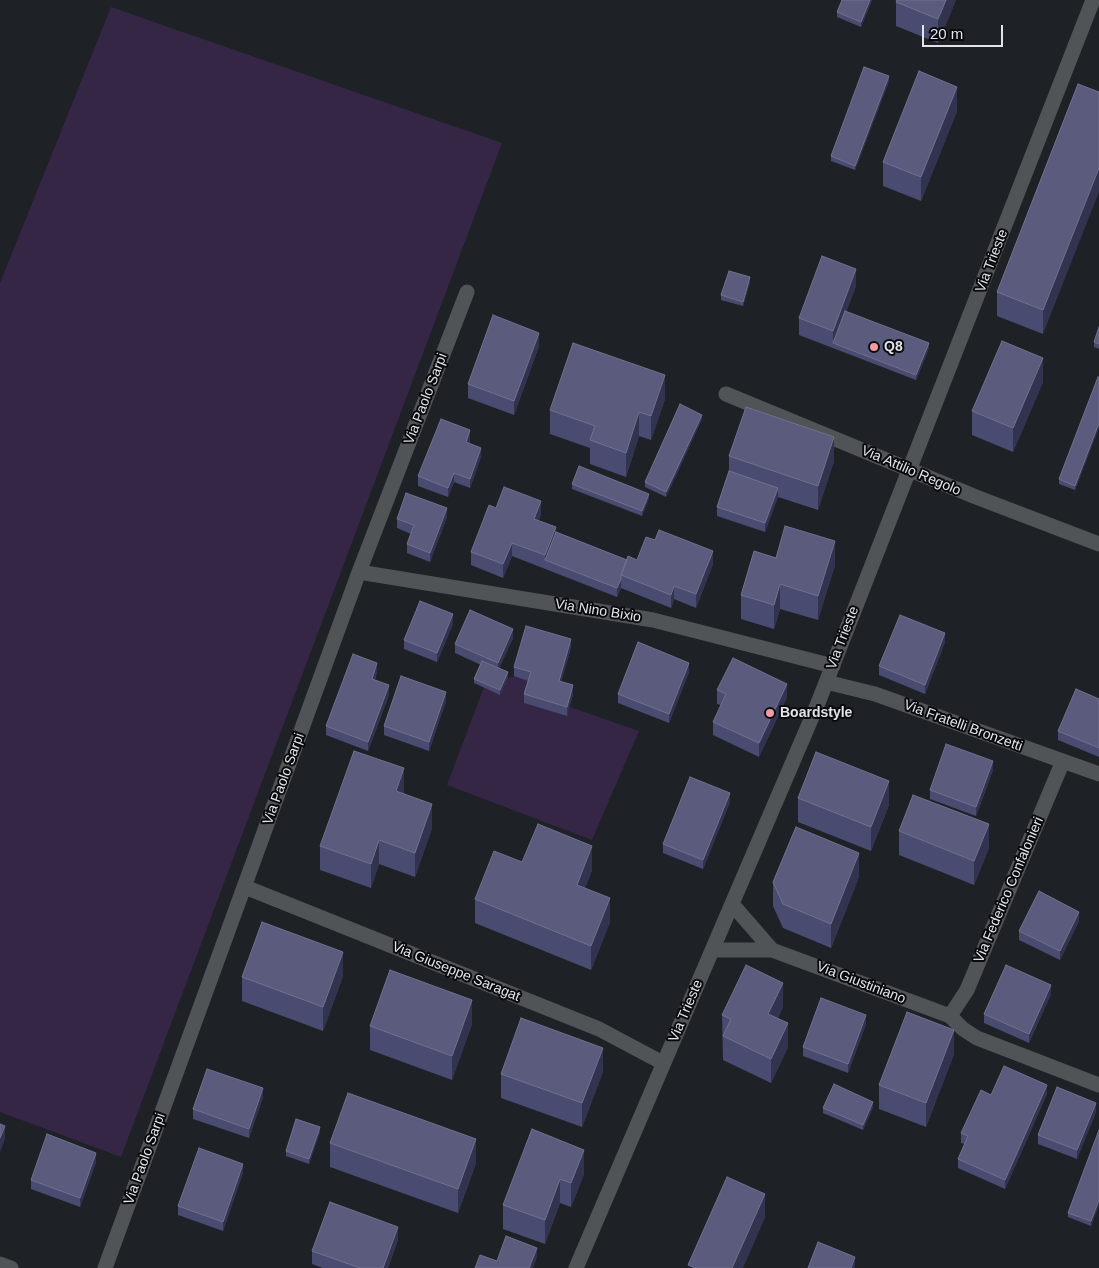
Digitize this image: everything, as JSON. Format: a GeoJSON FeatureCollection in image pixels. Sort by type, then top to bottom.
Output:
{"type":"FeatureCollection","features":[{"type":"Feature","properties":{"kind":"street","name":"Via Trieste"},"geometry":{"type":"LineString","coordinates":[[576,1268],[833,666],[1093,0]]}},
{"type":"Feature","properties":{"kind":"street","name":"Via Paolo Sarpi"},"geometry":{"type":"LineString","coordinates":[[105,1268],[359,572],[467,292]]}},
{"type":"Feature","properties":{"kind":"street","name":"Via Attilio Regolo"},"geometry":{"type":"LineString","coordinates":[[726,394],[909,470],[1099,544]]}},
{"type":"Feature","properties":{"kind":"street","name":"Via Nino Bixio"},"geometry":{"type":"LineString","coordinates":[[359,572],[653,620],[833,666]]}},
{"type":"Feature","properties":{"kind":"street","name":"Via Fratelli Bronzetti"},"geometry":{"type":"LineString","coordinates":[[826,682],[875,694],[1099,774]]}},
{"type":"Feature","properties":{"kind":"street","name":"Via Federico Confalonieri"},"geometry":{"type":"LineString","coordinates":[[950,1016],[967,990],[1063,761]]}},
{"type":"Feature","properties":{"kind":"street","name":"Via Giuseppe Saragat"},"geometry":{"type":"LineString","coordinates":[[245,887],[599,1029],[663,1063]]}},
{"type":"Feature","properties":{"kind":"street","name":"Via Giustiniano"},"geometry":{"type":"LineString","coordinates":[[732,904],[772,950]]}},
{"type":"Feature","properties":{"kind":"street","name":"Via Giustiniano"},"geometry":{"type":"LineString","coordinates":[[712,950],[772,950],[950,1016]]}},
{"type":"Feature","properties":{"kind":"street"},"geometry":{"type":"LineString","coordinates":[[950,1016],[963,1029],[977,1038],[1099,1085]]}},
{"type":"Feature","properties":{"kind":"street"},"geometry":{"type":"LineString","coordinates":[[0,1264],[11,1268]]}},
{"type":"Feature","properties":{"kind":"shaded area"},"geometry":{"type":"Polygon","coordinates":[[[111,7],[502,143],[121,1157],[0,1112],[0,283],[111,7]]]}},
{"type":"Feature","properties":{"kind":"shaded area"},"geometry":{"type":"Polygon","coordinates":[[[514,676],[531,681],[525,703],[567,716],[570,707],[639,731],[592,840],[447,785],[484,687],[514,676]]]}},
{"type":"Feature","properties":{"kind":"building"},"geometry":{"type":"Polygon","coordinates":[[[842,0],[870,0],[861,22],[837,12],[842,0]]]}},
{"type":"Feature","properties":{"kind":"building"},"geometry":{"type":"Polygon","coordinates":[[[897,0],[946,0],[938,19],[896,2],[897,0]]]}},
{"type":"Feature","properties":{"kind":"building"},"geometry":{"type":"Polygon","coordinates":[[[864,67],[889,76],[855,166],[831,156],[864,67]]]}},
{"type":"Feature","properties":{"kind":"building"},"geometry":{"type":"Polygon","coordinates":[[[919,71],[957,87],[921,177],[883,162],[919,71]]]}},
{"type":"Feature","properties":{"kind":"building"},"geometry":{"type":"Polygon","coordinates":[[[1078,84],[1099,92],[1099,168],[1043,310],[997,292],[1078,84]]]}},
{"type":"Feature","properties":{"kind":"building"},"geometry":{"type":"Polygon","coordinates":[[[822,256],[856,269],[833,331],[799,318],[822,256]]]}},
{"type":"Feature","properties":{"kind":"building"},"geometry":{"type":"Polygon","coordinates":[[[729,271],[750,277],[743,302],[721,295],[729,271]]]}},
{"type":"Feature","properties":{"kind":"building"},"geometry":{"type":"Polygon","coordinates":[[[845,311],[929,343],[916,375],[833,343],[845,311]]]}},
{"type":"Feature","properties":{"kind":"building"},"geometry":{"type":"Polygon","coordinates":[[[493,315],[539,333],[514,401],[468,384],[493,315]]]}},
{"type":"Feature","properties":{"kind":"building"},"geometry":{"type":"Polygon","coordinates":[[[1099,327],[1099,344],[1094,342],[1099,327]]]}},
{"type":"Feature","properties":{"kind":"building"},"geometry":{"type":"Polygon","coordinates":[[[1002,341],[1043,358],[1013,428],[972,411],[1002,341]]]}},
{"type":"Feature","properties":{"kind":"building"},"geometry":{"type":"Polygon","coordinates":[[[573,343],[665,375],[651,416],[639,412],[626,453],[590,440],[595,426],[550,410],[573,343]]]}},
{"type":"Feature","properties":{"kind":"building"},"geometry":{"type":"Polygon","coordinates":[[[1098,377],[1099,423],[1075,486],[1059,479],[1098,377]]]}},
{"type":"Feature","properties":{"kind":"building"},"geometry":{"type":"Polygon","coordinates":[[[680,404],[702,415],[666,492],[645,482],[680,404]]]}},
{"type":"Feature","properties":{"kind":"building"},"geometry":{"type":"Polygon","coordinates":[[[746,407],[834,437],[818,486],[729,456],[746,407]]]}},
{"type":"Feature","properties":{"kind":"building"},"geometry":{"type":"Polygon","coordinates":[[[441,419],[470,430],[466,442],[481,448],[470,479],[454,473],[448,488],[418,476],[441,419]]]}},
{"type":"Feature","properties":{"kind":"building"},"geometry":{"type":"Polygon","coordinates":[[[579,466],[649,494],[642,511],[572,484],[579,466]]]}},
{"type":"Feature","properties":{"kind":"building"},"geometry":{"type":"Polygon","coordinates":[[[729,471],[778,488],[765,523],[717,507],[729,471]]]}},
{"type":"Feature","properties":{"kind":"building"},"geometry":{"type":"Polygon","coordinates":[[[504,487],[541,501],[534,519],[556,527],[545,555],[512,543],[503,564],[471,552],[489,505],[496,508],[504,487]]]}},
{"type":"Feature","properties":{"kind":"building"},"geometry":{"type":"Polygon","coordinates":[[[406,493],[447,508],[430,553],[407,544],[414,525],[397,519],[406,493]]]}},
{"type":"Feature","properties":{"kind":"building"},"geometry":{"type":"Polygon","coordinates":[[[785,526],[835,541],[818,596],[780,584],[774,605],[741,595],[754,551],[776,558],[785,526]]]}},
{"type":"Feature","properties":{"kind":"building"},"geometry":{"type":"Polygon","coordinates":[[[659,530],[713,551],[696,594],[674,586],[671,595],[621,575],[628,556],[637,560],[646,537],[655,540],[659,530]]]}},
{"type":"Feature","properties":{"kind":"building"},"geometry":{"type":"Polygon","coordinates":[[[556,532],[627,560],[617,588],[545,560],[556,532]]]}},
{"type":"Feature","properties":{"kind":"building"},"geometry":{"type":"Polygon","coordinates":[[[420,601],[453,614],[437,653],[404,640],[420,601]]]}},
{"type":"Feature","properties":{"kind":"building"},"geometry":{"type":"Polygon","coordinates":[[[470,610],[513,629],[498,663],[455,644],[470,610]]]}},
{"type":"Feature","properties":{"kind":"building"},"geometry":{"type":"Polygon","coordinates":[[[900,615],[945,633],[925,685],[879,666],[900,615]]]}},
{"type":"Feature","properties":{"kind":"building"},"geometry":{"type":"Polygon","coordinates":[[[526,626],[571,639],[559,681],[573,685],[567,707],[524,694],[531,672],[514,667],[526,626]]]}},
{"type":"Feature","properties":{"kind":"building"},"geometry":{"type":"Polygon","coordinates":[[[638,642],[689,663],[669,714],[618,694],[638,642]]]}},
{"type":"Feature","properties":{"kind":"building"},"geometry":{"type":"Polygon","coordinates":[[[353,654],[377,663],[372,679],[389,685],[368,742],[326,726],[353,654]]]}},
{"type":"Feature","properties":{"kind":"building"},"geometry":{"type":"Polygon","coordinates":[[[733,658],[787,684],[759,743],[713,722],[726,694],[717,690],[733,658]]]}},
{"type":"Feature","properties":{"kind":"building"},"geometry":{"type":"Polygon","coordinates":[[[482,661],[508,672],[500,690],[474,679],[482,661]]]}},
{"type":"Feature","properties":{"kind":"building"},"geometry":{"type":"Polygon","coordinates":[[[401,676],[446,692],[429,742],[384,726],[401,676]]]}},
{"type":"Feature","properties":{"kind":"building"},"geometry":{"type":"Polygon","coordinates":[[[1076,689],[1099,699],[1099,748],[1058,731],[1076,689]]]}},
{"type":"Feature","properties":{"kind":"building"},"geometry":{"type":"Polygon","coordinates":[[[946,744],[993,761],[976,807],[930,790],[946,744]]]}},
{"type":"Feature","properties":{"kind":"building"},"geometry":{"type":"Polygon","coordinates":[[[354,751],[404,768],[396,791],[432,804],[415,853],[379,840],[371,864],[320,846],[354,751]]]}},
{"type":"Feature","properties":{"kind":"building"},"geometry":{"type":"Polygon","coordinates":[[[816,752],[889,781],[871,827],[798,798],[816,752]]]}},
{"type":"Feature","properties":{"kind":"building"},"geometry":{"type":"Polygon","coordinates":[[[690,777],[730,793],[703,860],[663,844],[690,777]]]}},
{"type":"Feature","properties":{"kind":"building"},"geometry":{"type":"Polygon","coordinates":[[[913,795],[989,824],[974,861],[899,831],[913,795]]]}},
{"type":"Feature","properties":{"kind":"building"},"geometry":{"type":"Polygon","coordinates":[[[538,824],[592,846],[577,885],[610,898],[591,946],[475,899],[494,851],[522,862],[538,824]]]}},
{"type":"Feature","properties":{"kind":"building"},"geometry":{"type":"Polygon","coordinates":[[[796,827],[859,853],[831,924],[783,904],[773,882],[796,827]]]}},
{"type":"Feature","properties":{"kind":"building"},"geometry":{"type":"Polygon","coordinates":[[[1039,891],[1079,912],[1060,951],[1019,931],[1039,891]]]}},
{"type":"Feature","properties":{"kind":"building"},"geometry":{"type":"Polygon","coordinates":[[[262,922],[343,952],[323,1007],[242,977],[262,922]]]}},
{"type":"Feature","properties":{"kind":"building"},"geometry":{"type":"Polygon","coordinates":[[[746,965],[783,983],[768,1014],[788,1023],[771,1059],[723,1036],[731,1019],[722,1015],[746,965]]]}},
{"type":"Feature","properties":{"kind":"building"},"geometry":{"type":"Polygon","coordinates":[[[1006,965],[1051,985],[1029,1034],[984,1014],[1006,965]]]}},
{"type":"Feature","properties":{"kind":"building"},"geometry":{"type":"Polygon","coordinates":[[[390,970],[472,1000],[452,1056],[370,1026],[390,970]]]}},
{"type":"Feature","properties":{"kind":"building"},"geometry":{"type":"Polygon","coordinates":[[[821,998],[866,1015],[848,1064],[803,1047],[821,998]]]}},
{"type":"Feature","properties":{"kind":"building"},"geometry":{"type":"Polygon","coordinates":[[[907,1012],[954,1030],[926,1103],[879,1085],[907,1012]]]}},
{"type":"Feature","properties":{"kind":"building"},"geometry":{"type":"Polygon","coordinates":[[[521,1018],[603,1048],[582,1103],[501,1074],[521,1018]]]}},
{"type":"Feature","properties":{"kind":"building"},"geometry":{"type":"Polygon","coordinates":[[[1004,1066],[1047,1085],[1005,1180],[958,1159],[968,1136],[961,1133],[981,1090],[991,1095],[1004,1066]]]}},
{"type":"Feature","properties":{"kind":"building"},"geometry":{"type":"Polygon","coordinates":[[[207,1069],[263,1088],[249,1129],[193,1109],[207,1069]]]}},
{"type":"Feature","properties":{"kind":"building"},"geometry":{"type":"Polygon","coordinates":[[[834,1084],[873,1102],[863,1125],[823,1108],[834,1084]]]}},
{"type":"Feature","properties":{"kind":"building"},"geometry":{"type":"Polygon","coordinates":[[[1057,1087],[1096,1103],[1077,1150],[1038,1135],[1057,1087]]]}},
{"type":"Feature","properties":{"kind":"building"},"geometry":{"type":"Polygon","coordinates":[[[348,1093],[476,1139],[458,1189],[330,1143],[348,1093]]]}},
{"type":"Feature","properties":{"kind":"building"},"geometry":{"type":"Polygon","coordinates":[[[296,1119],[320,1127],[309,1159],[286,1151],[296,1119]]]}},
{"type":"Feature","properties":{"kind":"building"},"geometry":{"type":"Polygon","coordinates":[[[0,1124],[5,1126],[0,1138],[0,1124]]]}},
{"type":"Feature","properties":{"kind":"building"},"geometry":{"type":"Polygon","coordinates":[[[532,1129],[584,1150],[571,1183],[560,1179],[545,1220],[503,1205],[532,1129]]]}},
{"type":"Feature","properties":{"kind":"building"},"geometry":{"type":"Polygon","coordinates":[[[1099,1130],[1099,1200],[1091,1221],[1068,1213],[1099,1130]]]}},
{"type":"Feature","properties":{"kind":"building"},"geometry":{"type":"Polygon","coordinates":[[[47,1134],[96,1153],[80,1198],[31,1180],[47,1134]]]}},
{"type":"Feature","properties":{"kind":"building"},"geometry":{"type":"Polygon","coordinates":[[[199,1148],[243,1164],[223,1222],[178,1206],[199,1148]]]}},
{"type":"Feature","properties":{"kind":"building"},"geometry":{"type":"Polygon","coordinates":[[[727,1177],[765,1194],[732,1268],[695,1268],[688,1265],[727,1177]]]}},
{"type":"Feature","properties":{"kind":"building"},"geometry":{"type":"Polygon","coordinates":[[[330,1202],[398,1227],[383,1268],[360,1268],[312,1251],[330,1202]]]}},
{"type":"Feature","properties":{"kind":"building"},"geometry":{"type":"Polygon","coordinates":[[[506,1236],[537,1248],[529,1268],[475,1268],[480,1255],[497,1261],[506,1236]]]}},
{"type":"Feature","properties":{"kind":"building"},"geometry":{"type":"Polygon","coordinates":[[[818,1242],[855,1257],[851,1268],[808,1268],[818,1242]]]}},
{"type":"Feature","properties":{"kind":"place","name":"Q8"},"geometry":{"type":"Point","coordinates":[874,347]}},
{"type":"Feature","properties":{"kind":"place","name":"Boardstyle"},"geometry":{"type":"Point","coordinates":[770,713]}}]}
